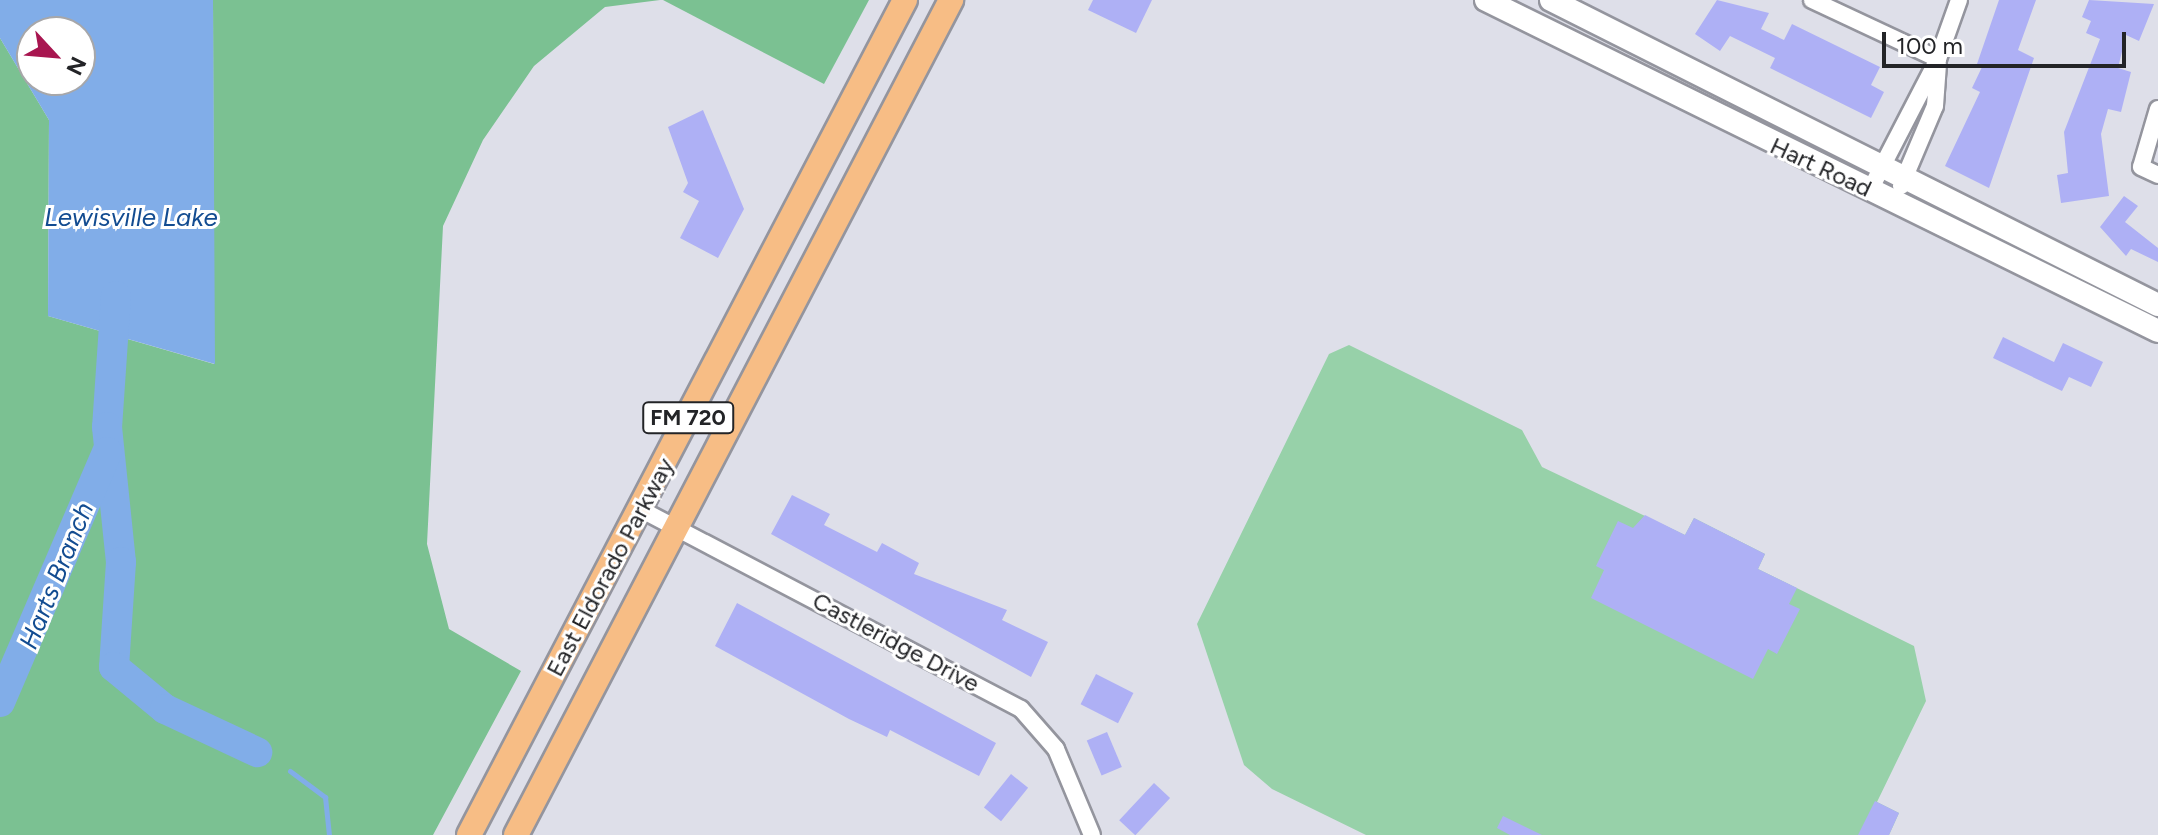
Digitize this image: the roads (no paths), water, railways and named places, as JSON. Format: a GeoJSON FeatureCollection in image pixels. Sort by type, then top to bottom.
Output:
{"type":"FeatureCollection","features":[{"type":"Feature","properties":{"kind":"main road","name":"East Eldorado Parkway"},"geometry":{"type":"LineString","coordinates":[[469,835],[905,0]]}},
{"type":"Feature","properties":{"kind":"main road","name":"East Eldorado Parkway"},"geometry":{"type":"LineString","coordinates":[[516,835],[951,0]]}},
{"type":"Feature","properties":{"kind":"street","name":"Hart Road"},"geometry":{"type":"LineString","coordinates":[[1486,0],[2158,331]]}},
{"type":"Feature","properties":{"kind":"street","name":"Hart Road"},"geometry":{"type":"LineString","coordinates":[[1551,0],[2158,305]]}},
{"type":"Feature","properties":{"kind":"street"},"geometry":{"type":"LineString","coordinates":[[1812,0],[1938,59]]}},
{"type":"Feature","properties":{"kind":"street"},"geometry":{"type":"LineString","coordinates":[[1870,190],[1938,59],[1959,0]]}},
{"type":"Feature","properties":{"kind":"street"},"geometry":{"type":"LineString","coordinates":[[1894,201],[1935,106],[1938,59]]}},
{"type":"Feature","properties":{"kind":"street"},"geometry":{"type":"LineString","coordinates":[[2158,109],[2141,167],[2158,175]]}},
{"type":"Feature","properties":{"kind":"street","name":"Castleridge Drive"},"geometry":{"type":"LineString","coordinates":[[640,509],[1021,709],[1056,749],[1092,835]]}},
{"type":"Feature","properties":{"kind":"water","name":"Lewisville Lake"},"geometry":{"type":"Polygon","coordinates":[[[0,0],[213,0],[215,364],[48,316],[49,120],[35,96],[96,96],[96,16],[16,16],[16,65],[0,38],[0,0]]]}},
{"type":"Feature","properties":{"kind":"waterway"},"geometry":{"type":"LineString","coordinates":[[116,296],[107,427],[121,562],[114,667],[165,709],[257,752]]}},
{"type":"Feature","properties":{"kind":"waterway","name":"Harts Branch"},"geometry":{"type":"LineString","coordinates":[[0,702],[107,452]]}},
{"type":"Feature","properties":{"kind":"waterway"},"geometry":{"type":"LineString","coordinates":[[290,771],[325,797],[329,835]]}}]}
